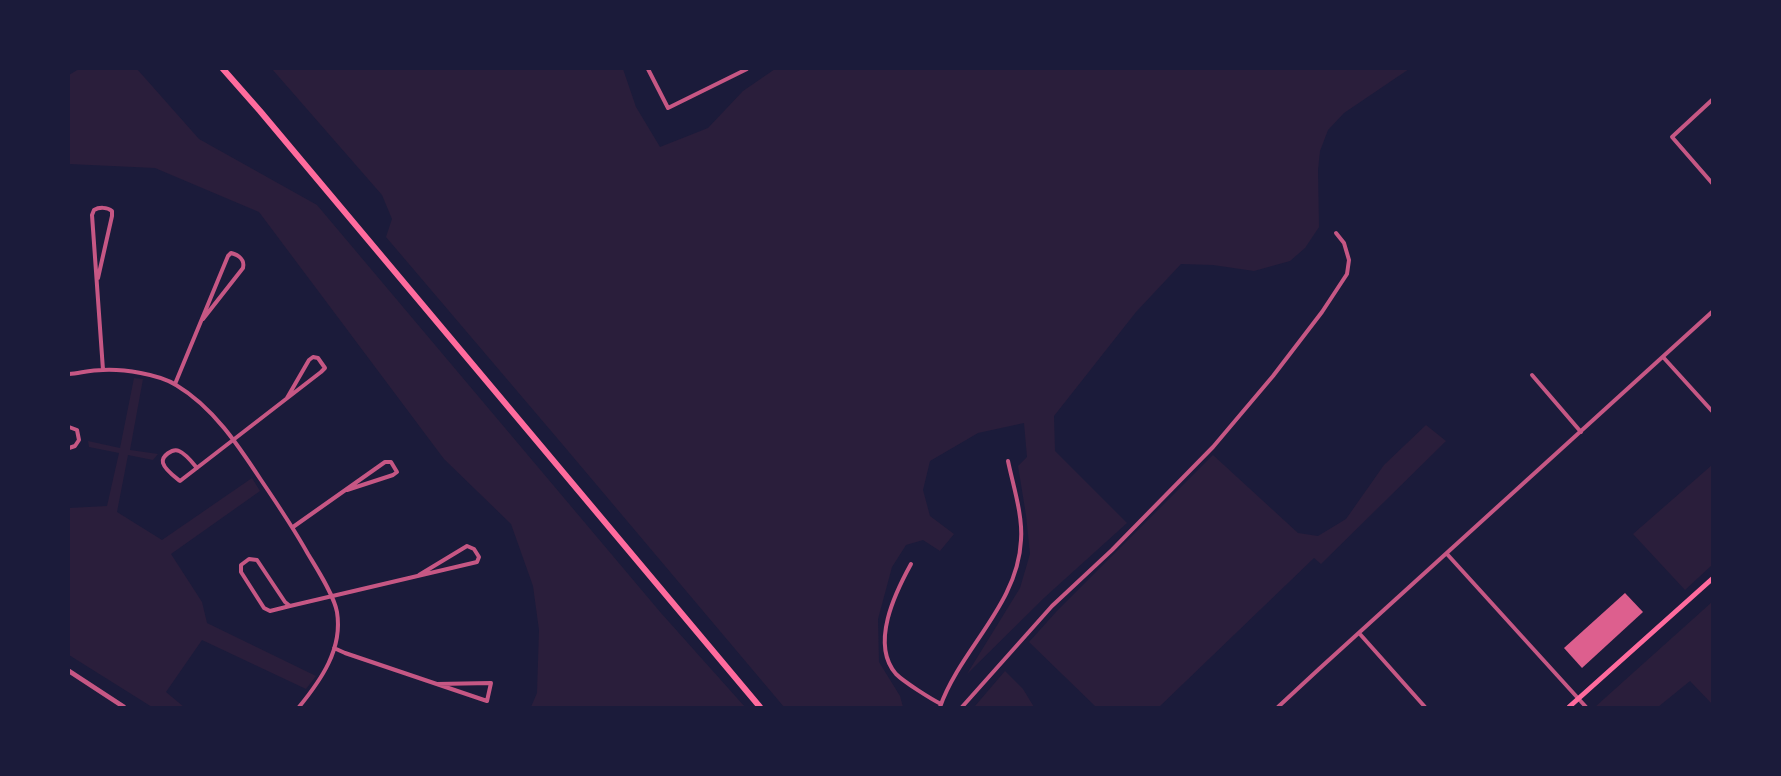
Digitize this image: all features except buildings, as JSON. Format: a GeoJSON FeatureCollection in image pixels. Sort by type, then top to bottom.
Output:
{"type":"FeatureCollection","features":[{"type":"Feature","properties":{"kind":"highway"},"geometry":{"type":"LineString","coordinates":[[223,69],[760,707]]}},
{"type":"Feature","properties":{"kind":"main road"},"geometry":{"type":"LineString","coordinates":[[1569,707],[1712,579]]}},
{"type":"Feature","properties":{"kind":"street"},"geometry":{"type":"LineString","coordinates":[[648,69],[668,108],[747,69]]}},
{"type":"Feature","properties":{"kind":"street"},"geometry":{"type":"LineString","coordinates":[[1712,100],[1672,137],[1712,182]]}},
{"type":"Feature","properties":{"kind":"street"},"geometry":{"type":"LineString","coordinates":[[98,278],[112,216],[112,211],[108,208],[97,208],[92,215],[98,278],[103,370]]}},
{"type":"Feature","properties":{"kind":"street"},"geometry":{"type":"LineString","coordinates":[[962,707],[1052,606],[1112,550],[1213,447],[1273,376],[1322,312],[1347,274],[1349,260],[1344,244],[1336,233]]}},
{"type":"Feature","properties":{"kind":"street"},"geometry":{"type":"LineString","coordinates":[[175,384],[228,256],[231,253],[235,254],[243,259],[243,268],[203,319]]}},
{"type":"Feature","properties":{"kind":"street"},"geometry":{"type":"LineString","coordinates":[[1278,707],[1712,312]]}},
{"type":"Feature","properties":{"kind":"street"},"geometry":{"type":"LineString","coordinates":[[197,468],[181,452],[176,450],[171,451],[163,463],[180,481],[197,468],[287,398],[321,372],[325,368],[318,358],[313,356],[309,360],[287,398]]}},
{"type":"Feature","properties":{"kind":"street"},"geometry":{"type":"LineString","coordinates":[[1663,357],[1712,411]]}},
{"type":"Feature","properties":{"kind":"street"},"geometry":{"type":"LineString","coordinates":[[69,374],[103,370],[153,376],[175,384],[199,401],[234,439],[293,527],[322,577],[337,611],[337,635],[334,648],[319,682],[299,707]]}},
{"type":"Feature","properties":{"kind":"street"},"geometry":{"type":"LineString","coordinates":[[1532,375],[1581,432]]}},
{"type":"Feature","properties":{"kind":"street"},"geometry":{"type":"LineString","coordinates":[[69,427],[77,430],[79,440],[75,446],[69,448]]}},
{"type":"Feature","properties":{"kind":"street"},"geometry":{"type":"LineString","coordinates":[[911,564],[898,588],[887,622],[885,643],[889,662],[897,674],[941,706],[958,671],[1007,593],[1017,570],[1021,539],[1017,498],[1008,461]]}},
{"type":"Feature","properties":{"kind":"street"},"geometry":{"type":"LineString","coordinates":[[293,527],[384,462],[391,462],[395,468],[396,472],[393,474],[347,490]]}},
{"type":"Feature","properties":{"kind":"street"},"geometry":{"type":"LineString","coordinates":[[290,606],[285,602],[257,560],[249,559],[241,565],[241,572],[264,608],[270,611],[477,562],[479,557],[474,548],[468,546],[419,575]]}},
{"type":"Feature","properties":{"kind":"street"},"geometry":{"type":"LineString","coordinates":[[1447,554],[1586,707]]}},
{"type":"Feature","properties":{"kind":"street"},"geometry":{"type":"LineString","coordinates":[[1359,633],[1426,707]]}},
{"type":"Feature","properties":{"kind":"street"},"geometry":{"type":"LineString","coordinates":[[334,648],[436,684],[488,701],[491,684],[436,684]]}},
{"type":"Feature","properties":{"kind":"street"},"geometry":{"type":"LineString","coordinates":[[69,671],[124,707]]}},
{"type":"Feature","properties":{"kind":"shaded area"},"geometry":{"type":"Polygon","coordinates":[[[79,69],[137,69],[199,139],[317,205],[661,613],[745,707],[531,707],[537,693],[539,630],[533,586],[511,524],[444,459],[259,212],[155,168],[69,164],[69,75],[79,69]]]}},
{"type":"Feature","properties":{"kind":"shaded area"},"geometry":{"type":"Polygon","coordinates":[[[272,69],[623,69],[636,107],[660,147],[708,128],[743,91],[775,69],[1409,69],[1344,113],[1328,130],[1320,151],[1318,170],[1319,227],[1305,248],[1290,261],[1254,271],[1213,265],[1181,264],[1136,312],[1054,416],[1055,451],[1127,523],[1045,597],[967,674],[1020,588],[1030,554],[1018,466],[1027,457],[1024,423],[978,433],[930,461],[923,490],[930,516],[954,534],[940,551],[923,540],[906,545],[892,567],[878,619],[879,662],[900,696],[903,707],[784,707],[386,237],[392,219],[382,195],[272,69]]]}},
{"type":"Feature","properties":{"kind":"shaded area"},"geometry":{"type":"Polygon","coordinates":[[[134,378],[143,379],[130,450],[158,454],[153,460],[128,455],[117,512],[162,540],[252,478],[260,491],[171,554],[202,602],[207,623],[316,676],[306,689],[202,640],[166,692],[184,707],[152,707],[69,655],[69,508],[107,506],[119,453],[89,447],[88,441],[120,448],[134,378]]]}},
{"type":"Feature","properties":{"kind":"shaded area"},"geometry":{"type":"Polygon","coordinates":[[[1426,425],[1446,441],[1321,564],[1314,558],[1159,707],[1096,707],[1029,642],[1056,612],[1213,455],[1298,533],[1318,536],[1346,519],[1384,465],[1426,425]]]}},
{"type":"Feature","properties":{"kind":"shaded area"},"geometry":{"type":"Polygon","coordinates":[[[1712,465],[1712,565],[1685,590],[1633,534],[1712,465]]]}},
{"type":"Feature","properties":{"kind":"shaded area"},"geometry":{"type":"Polygon","coordinates":[[[1712,602],[1712,704],[1690,681],[1658,707],[1595,707],[1712,602]]]}},
{"type":"Feature","properties":{"kind":"shaded area"},"geometry":{"type":"Polygon","coordinates":[[[1005,671],[1023,689],[1034,707],[976,707],[975,706],[1005,671]]]}}]}
